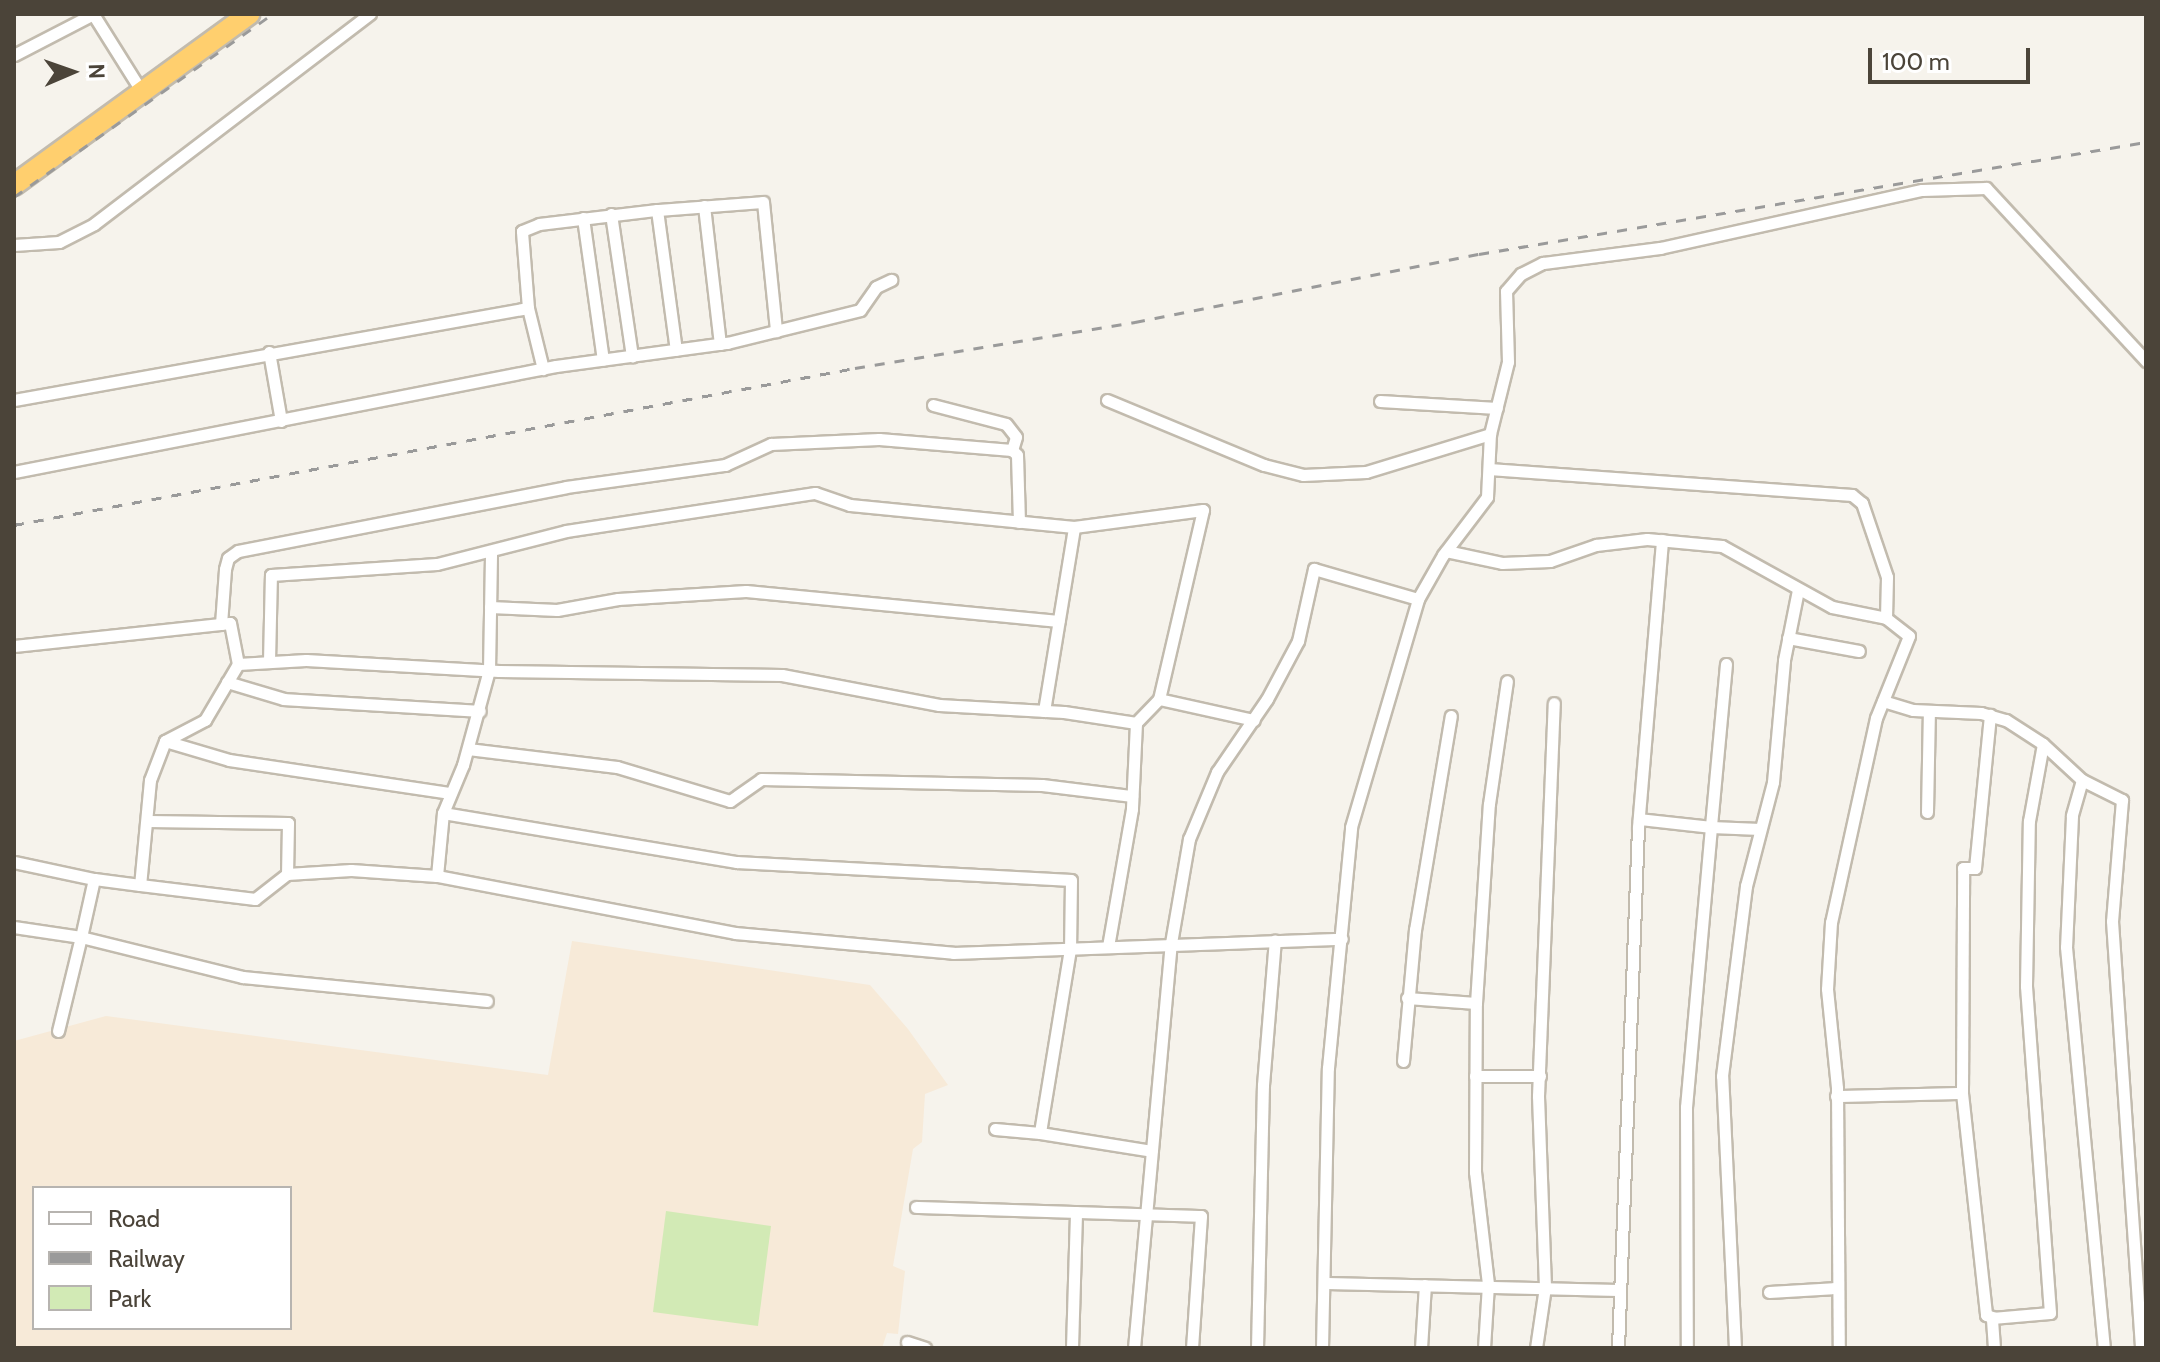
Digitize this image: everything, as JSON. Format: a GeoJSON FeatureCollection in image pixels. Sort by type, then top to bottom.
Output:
{"type":"FeatureCollection","features":[{"type":"Feature","properties":{"kind":"highway"},"geometry":{"type":"LineString","coordinates":[[14,185],[249,14]]}},
{"type":"Feature","properties":{"kind":"street"},"geometry":{"type":"LineString","coordinates":[[14,55],[93,14],[142,92]]}},
{"type":"Feature","properties":{"kind":"street"},"geometry":{"type":"LineString","coordinates":[[14,245],[59,242],[94,224],[370,14]]}},
{"type":"Feature","properties":{"kind":"street"},"geometry":{"type":"LineString","coordinates":[[1322,1348],[1327,1283],[1328,1068],[1351,827],[1418,599],[1446,551],[1487,497],[1490,434],[1508,362],[1506,291],[1521,274],[1543,263],[1660,248],[1922,190],[1986,188],[2146,361]]}},
{"type":"Feature","properties":{"kind":"street"},"geometry":{"type":"LineString","coordinates":[[543,369],[528,308],[522,231],[583,218],[763,202],[776,331]]}},
{"type":"Feature","properties":{"kind":"street"},"geometry":{"type":"LineString","coordinates":[[704,206],[720,344]]}},
{"type":"Feature","properties":{"kind":"street"},"geometry":{"type":"LineString","coordinates":[[657,210],[676,350]]}},
{"type":"Feature","properties":{"kind":"street"},"geometry":{"type":"LineString","coordinates":[[611,214],[632,356]]}},
{"type":"Feature","properties":{"kind":"street"},"geometry":{"type":"LineString","coordinates":[[583,218],[603,360]]}},
{"type":"Feature","properties":{"kind":"street"},"geometry":{"type":"LineString","coordinates":[[14,472],[543,369],[720,344],[860,310],[876,287],[891,280]]}},
{"type":"Feature","properties":{"kind":"street"},"geometry":{"type":"LineString","coordinates":[[14,400],[528,308]]}},
{"type":"Feature","properties":{"kind":"street"},"geometry":{"type":"LineString","coordinates":[[269,352],[281,421]]}},
{"type":"Feature","properties":{"kind":"street"},"geometry":{"type":"LineString","coordinates":[[1107,400],[1303,475],[1366,472],[1490,434]]}},
{"type":"Feature","properties":{"kind":"street"},"geometry":{"type":"LineString","coordinates":[[1380,401],[1497,408]]}},
{"type":"Feature","properties":{"kind":"street"},"geometry":{"type":"LineString","coordinates":[[933,405],[1006,424],[1016,437],[1012,450]]}},
{"type":"Feature","properties":{"kind":"street"},"geometry":{"type":"LineString","coordinates":[[221,624],[225,569],[228,558],[238,551],[566,487],[725,465],[771,444],[879,439],[1012,450],[1017,455],[1019,522]]}},
{"type":"Feature","properties":{"kind":"street"},"geometry":{"type":"LineString","coordinates":[[1489,469],[1852,495],[1862,503],[1887,577],[1886,618]]}},
{"type":"Feature","properties":{"kind":"street"},"geometry":{"type":"LineString","coordinates":[[269,661],[271,575],[437,564],[491,553],[566,531],[815,493],[850,505],[1074,527],[1203,510],[1159,699],[1136,723],[1132,796],[1108,946]]}},
{"type":"Feature","properties":{"kind":"street"},"geometry":{"type":"LineString","coordinates":[[1044,711],[1074,527]]}},
{"type":"Feature","properties":{"kind":"street"},"geometry":{"type":"LineString","coordinates":[[1446,551],[1502,563],[1550,561],[1596,545],[1662,540],[1722,546],[1832,607],[1886,618],[1909,636],[1883,701],[1831,922],[1827,989],[1836,1096],[1839,1348]]}},
{"type":"Feature","properties":{"kind":"street"},"geometry":{"type":"LineString","coordinates":[[1618,1348],[1639,819],[1662,540]]}},
{"type":"Feature","properties":{"kind":"street"},"geometry":{"type":"LineString","coordinates":[[437,876],[443,813],[468,749],[489,670],[491,553]]}},
{"type":"Feature","properties":{"kind":"street"},"geometry":{"type":"LineString","coordinates":[[1134,1348],[1171,943],[1189,839],[1217,772],[1254,720],[1298,641],[1314,569],[1418,599]]}},
{"type":"Feature","properties":{"kind":"street"},"geometry":{"type":"LineString","coordinates":[[1735,1348],[1722,1076],[1746,886],[1773,782],[1788,638],[1798,590]]}},
{"type":"Feature","properties":{"kind":"street"},"geometry":{"type":"LineString","coordinates":[[490,607],[557,610],[618,599],[746,591],[1059,621]]}},
{"type":"Feature","properties":{"kind":"street"},"geometry":{"type":"LineString","coordinates":[[14,646],[230,623],[238,664],[205,720],[165,741],[150,780],[140,885]]}},
{"type":"Feature","properties":{"kind":"street"},"geometry":{"type":"LineString","coordinates":[[1788,638],[1859,651]]}},
{"type":"Feature","properties":{"kind":"street"},"geometry":{"type":"LineString","coordinates":[[238,664],[269,661],[489,670],[782,675],[939,705],[1044,711],[1136,723]]}},
{"type":"Feature","properties":{"kind":"street"},"geometry":{"type":"LineString","coordinates":[[1687,1348],[1686,1107],[1726,664]]}},
{"type":"Feature","properties":{"kind":"street"},"geometry":{"type":"LineString","coordinates":[[1484,1348],[1488,1284],[1475,1172],[1476,1003],[1489,804],[1507,681]]}},
{"type":"Feature","properties":{"kind":"street"},"geometry":{"type":"LineString","coordinates":[[227,682],[284,699],[480,711]]}},
{"type":"Feature","properties":{"kind":"street"},"geometry":{"type":"LineString","coordinates":[[1159,699],[1254,720]]}},
{"type":"Feature","properties":{"kind":"street"},"geometry":{"type":"LineString","coordinates":[[1883,701],[1929,711],[1990,715],[2043,744],[2082,780],[2122,800],[2112,921],[2141,1348]]}},
{"type":"Feature","properties":{"kind":"street"},"geometry":{"type":"LineString","coordinates":[[1536,1348],[1545,1287],[1540,1076],[1554,703]]}},
{"type":"Feature","properties":{"kind":"street"},"geometry":{"type":"LineString","coordinates":[[1927,812],[1929,711]]}},
{"type":"Feature","properties":{"kind":"street"},"geometry":{"type":"LineString","coordinates":[[1990,715],[1975,868],[1963,868],[1962,1093],[1986,1315],[1995,1318],[2050,1313],[2026,986],[2029,821],[2043,744]]}},
{"type":"Feature","properties":{"kind":"street"},"geometry":{"type":"LineString","coordinates":[[1403,1061],[1407,998],[1451,716]]}},
{"type":"Feature","properties":{"kind":"street"},"geometry":{"type":"LineString","coordinates":[[165,741],[229,760],[451,793]]}},
{"type":"Feature","properties":{"kind":"street"},"geometry":{"type":"LineString","coordinates":[[468,749],[617,767],[730,801],[761,779],[1042,785],[1132,796]]}},
{"type":"Feature","properties":{"kind":"street"},"geometry":{"type":"LineString","coordinates":[[2082,780],[2072,816],[2066,947],[2104,1348]]}},
{"type":"Feature","properties":{"kind":"street"},"geometry":{"type":"LineString","coordinates":[[443,813],[737,862],[1071,880],[1070,949],[1040,1133]]}},
{"type":"Feature","properties":{"kind":"street"},"geometry":{"type":"LineString","coordinates":[[1639,819],[1760,829]]}},
{"type":"Feature","properties":{"kind":"street"},"geometry":{"type":"LineString","coordinates":[[148,821],[288,823],[287,874]]}},
{"type":"Feature","properties":{"kind":"street"},"geometry":{"type":"LineString","coordinates":[[14,862],[94,879],[255,899],[287,874],[351,870],[437,876],[735,933],[846,947],[953,953],[1342,939]]}},
{"type":"Feature","properties":{"kind":"street"},"geometry":{"type":"LineString","coordinates":[[58,1031],[94,879]]}},
{"type":"Feature","properties":{"kind":"street"},"geometry":{"type":"LineString","coordinates":[[14,927],[81,937],[147,957],[243,977],[487,1001]]}},
{"type":"Feature","properties":{"kind":"street"},"geometry":{"type":"LineString","coordinates":[[1257,1348],[1263,1085],[1275,940]]}},
{"type":"Feature","properties":{"kind":"street"},"geometry":{"type":"LineString","coordinates":[[1407,998],[1476,1003]]}},
{"type":"Feature","properties":{"kind":"street"},"geometry":{"type":"LineString","coordinates":[[1475,1076],[1540,1076]]}},
{"type":"Feature","properties":{"kind":"street"},"geometry":{"type":"LineString","coordinates":[[1836,1096],[1962,1093]]}},
{"type":"Feature","properties":{"kind":"street"},"geometry":{"type":"LineString","coordinates":[[995,1129],[1151,1151]]}},
{"type":"Feature","properties":{"kind":"street"},"geometry":{"type":"LineString","coordinates":[[916,1207],[1201,1216],[1192,1348]]}},
{"type":"Feature","properties":{"kind":"street"},"geometry":{"type":"LineString","coordinates":[[1072,1348],[1076,1212]]}},
{"type":"Feature","properties":{"kind":"street"},"geometry":{"type":"LineString","coordinates":[[1327,1283],[1488,1284],[1618,1290]]}},
{"type":"Feature","properties":{"kind":"street"},"geometry":{"type":"LineString","coordinates":[[1421,1348],[1425,1285]]}},
{"type":"Feature","properties":{"kind":"street"},"geometry":{"type":"LineString","coordinates":[[1769,1292],[1837,1288]]}},
{"type":"Feature","properties":{"kind":"street"},"geometry":{"type":"LineString","coordinates":[[1994,1348],[1995,1318]]}},
{"type":"Feature","properties":{"kind":"street"},"geometry":{"type":"LineString","coordinates":[[907,1342],[925,1348]]}},
{"type":"Feature","properties":{"kind":"shaded area"},"geometry":{"type":"Polygon","coordinates":[[[572,941],[870,985],[908,1029],[948,1085],[925,1094],[922,1142],[913,1149],[893,1266],[905,1271],[898,1334],[887,1333],[882,1348],[14,1348],[14,1041],[106,1016],[548,1075],[572,941]]]}},
{"type":"Feature","properties":{"kind":"green space"},"geometry":{"type":"Polygon","coordinates":[[[666,1211],[771,1226],[758,1326],[653,1312],[666,1211]]]}},
{"type":"Feature","properties":{"kind":"railway"},"geometry":{"type":"LineString","coordinates":[[14,197],[272,14]]}},
{"type":"Feature","properties":{"kind":"railway"},"geometry":{"type":"LineString","coordinates":[[14,525],[855,368],[1135,322],[1479,254],[2146,142]]}}]}
